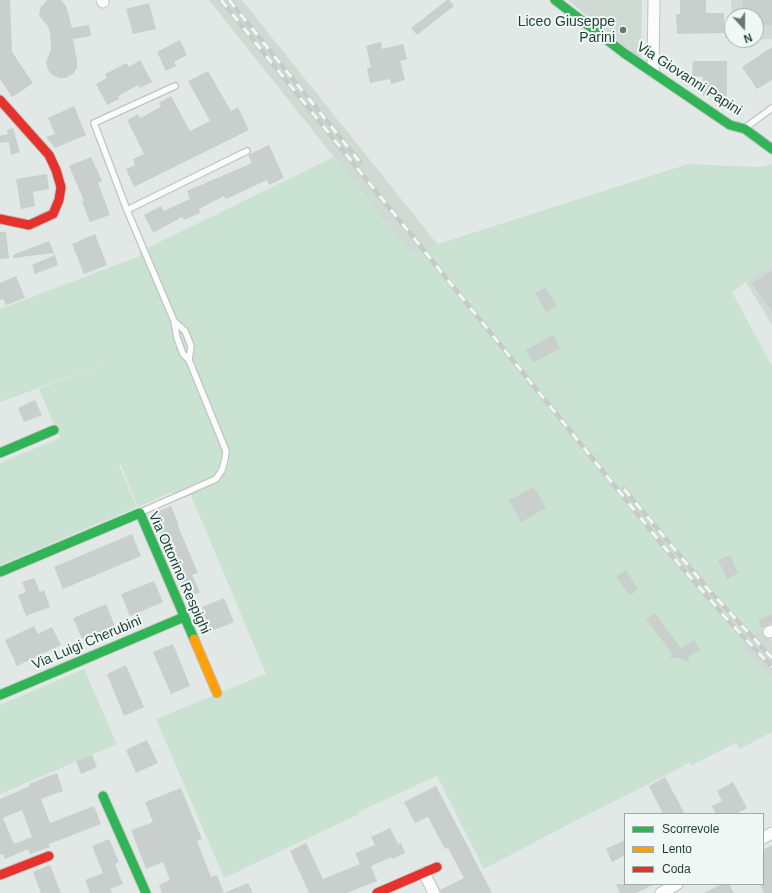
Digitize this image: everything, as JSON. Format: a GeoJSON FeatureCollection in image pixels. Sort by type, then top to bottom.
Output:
{"type":"FeatureCollection","features":[{"type":"Feature","properties":{"kind":"street","name":"Via Giovanni Papini"},"geometry":{"type":"LineString","coordinates":[[555,0],[609,42],[730,125],[745,129],[772,149]]}},
{"type":"Feature","properties":{"kind":"street"},"geometry":{"type":"LineString","coordinates":[[653,72],[654,0]]}},
{"type":"Feature","properties":{"kind":"street"},"geometry":{"type":"LineString","coordinates":[[0,100],[49,155],[56,170],[61,187],[59,200],[53,214],[29,225],[0,218]]}},
{"type":"Feature","properties":{"kind":"street"},"geometry":{"type":"LineString","coordinates":[[0,453],[54,430]]}},
{"type":"Feature","properties":{"kind":"street","name":"Via Ottorino Respighi"},"geometry":{"type":"LineString","coordinates":[[0,572],[140,513],[216,693]]}},
{"type":"Feature","properties":{"kind":"street","name":"Via Luigi Cherubini"},"geometry":{"type":"LineString","coordinates":[[0,695],[184,617]]}},
{"type":"Feature","properties":{"kind":"street"},"geometry":{"type":"LineString","coordinates":[[103,796],[146,893]]}},
{"type":"Feature","properties":{"kind":"street"},"geometry":{"type":"LineString","coordinates":[[0,875],[48,856]]}},
{"type":"Feature","properties":{"kind":"street"},"geometry":{"type":"LineString","coordinates":[[377,893],[437,867]]}},
{"type":"Feature","properties":{"kind":"street"},"geometry":{"type":"LineString","coordinates":[[424,873],[434,893]]}},
{"type":"Feature","properties":{"kind":"street"},"geometry":{"type":"LineString","coordinates":[[663,892],[675,885]]}},
{"type":"Feature","properties":{"kind":"lane"},"geometry":{"type":"LineString","coordinates":[[175,86],[94,123],[127,210],[174,321],[177,338],[183,354],[190,360]]}},
{"type":"Feature","properties":{"kind":"lane"},"geometry":{"type":"LineString","coordinates":[[745,129],[772,108]]}},
{"type":"Feature","properties":{"kind":"lane"},"geometry":{"type":"LineString","coordinates":[[127,210],[247,150]]}},
{"type":"Feature","properties":{"kind":"lane"},"geometry":{"type":"LineString","coordinates":[[140,513],[216,479],[222,470],[225,459],[226,451],[190,360],[191,346],[185,331],[174,321]]}},
{"type":"Feature","properties":{"kind":"shaded area"},"geometry":{"type":"Polygon","coordinates":[[[209,0],[242,0],[534,365],[772,641],[772,678],[741,648],[410,253],[209,0]]]}},
{"type":"Feature","properties":{"kind":"shaded area","name":"Liceo Giuseppe Parini"},"geometry":{"type":"Polygon","coordinates":[[[568,0],[642,0],[641,60],[568,0]]]}},
{"type":"Feature","properties":{"kind":"shaded area"},"geometry":{"type":"Polygon","coordinates":[[[731,0],[772,0],[772,39],[764,40],[764,8],[731,8],[731,0]]]}},
{"type":"Feature","properties":{"kind":"shaded area"},"geometry":{"type":"Polygon","coordinates":[[[772,264],[772,325],[746,282],[772,264]]]}},
{"type":"Feature","properties":{"kind":"green space"},"geometry":{"type":"Polygon","coordinates":[[[334,157],[410,253],[688,164],[760,167],[772,164],[772,264],[732,292],[772,366],[772,624],[761,629],[741,648],[772,678],[772,732],[739,749],[736,743],[692,765],[690,762],[484,869],[437,776],[358,812],[359,814],[224,878],[156,719],[266,674],[191,495],[176,501],[172,492],[138,507],[121,465],[119,465],[137,507],[0,565],[0,463],[60,438],[39,389],[114,361],[0,402],[0,309],[140,256],[139,252],[334,157]]]}},
{"type":"Feature","properties":{"kind":"green space"},"geometry":{"type":"Polygon","coordinates":[[[84,669],[117,744],[0,794],[0,705],[84,669]]]}},
{"type":"Feature","properties":{"kind":"building"},"geometry":{"type":"Polygon","coordinates":[[[0,0],[10,0],[12,52],[33,83],[12,97],[0,79],[0,0]]]}},
{"type":"Feature","properties":{"kind":"building"},"geometry":{"type":"Polygon","coordinates":[[[47,0],[61,0],[66,6],[72,28],[89,25],[91,36],[73,39],[77,68],[73,74],[65,78],[59,78],[52,75],[48,70],[46,62],[51,50],[50,32],[39,13],[41,7],[47,0]]]}},
{"type":"Feature","properties":{"kind":"building"},"geometry":{"type":"Polygon","coordinates":[[[449,0],[454,6],[417,35],[411,28],[449,0]]]}},
{"type":"Feature","properties":{"kind":"building"},"geometry":{"type":"Polygon","coordinates":[[[680,0],[706,0],[706,13],[724,13],[724,33],[677,34],[676,14],[680,14],[680,0]]]}},
{"type":"Feature","properties":{"kind":"building"},"geometry":{"type":"Polygon","coordinates":[[[743,0],[772,0],[772,25],[764,24],[764,8],[742,8],[743,0]]]}},
{"type":"Feature","properties":{"kind":"building"},"geometry":{"type":"Polygon","coordinates":[[[149,3],[156,29],[133,34],[126,9],[149,3]]]}},
{"type":"Feature","properties":{"kind":"building"},"geometry":{"type":"Polygon","coordinates":[[[180,40],[187,55],[174,62],[176,66],[166,71],[157,52],[180,40]]]}},
{"type":"Feature","properties":{"kind":"building"},"geometry":{"type":"Polygon","coordinates":[[[381,42],[382,49],[403,44],[407,59],[400,61],[405,80],[391,84],[390,79],[370,83],[367,68],[371,67],[366,46],[381,42]]]}},
{"type":"Feature","properties":{"kind":"building"},"geometry":{"type":"Polygon","coordinates":[[[772,47],[772,80],[757,89],[742,67],[772,47]]]}},
{"type":"Feature","properties":{"kind":"building"},"geometry":{"type":"Polygon","coordinates":[[[140,60],[152,82],[140,88],[138,85],[118,96],[119,99],[107,105],[96,84],[107,78],[105,74],[127,63],[129,67],[140,60]]]}},
{"type":"Feature","properties":{"kind":"building"},"geometry":{"type":"Polygon","coordinates":[[[693,61],[727,61],[727,97],[703,96],[703,77],[692,76],[693,61]]]}},
{"type":"Feature","properties":{"kind":"building"},"geometry":{"type":"Polygon","coordinates":[[[208,71],[231,111],[238,107],[249,130],[134,187],[126,169],[135,165],[133,159],[144,154],[127,120],[138,114],[140,118],[161,107],[159,103],[171,96],[190,131],[210,121],[188,81],[208,71]]]}},
{"type":"Feature","properties":{"kind":"building"},"geometry":{"type":"Polygon","coordinates":[[[74,106],[86,135],[55,148],[46,137],[55,134],[48,118],[74,106]]]}},
{"type":"Feature","properties":{"kind":"building"},"geometry":{"type":"Polygon","coordinates":[[[13,128],[20,152],[11,155],[9,142],[0,143],[0,136],[8,134],[7,130],[13,128]]]}},
{"type":"Feature","properties":{"kind":"building"},"geometry":{"type":"Polygon","coordinates":[[[269,145],[284,178],[269,185],[267,180],[226,199],[224,196],[199,209],[200,213],[184,220],[182,217],[153,233],[144,215],[161,206],[164,211],[190,199],[187,191],[252,163],[248,155],[269,145]]]}},
{"type":"Feature","properties":{"kind":"building"},"geometry":{"type":"Polygon","coordinates":[[[91,157],[102,181],[98,183],[110,215],[90,222],[82,202],[84,201],[69,166],[91,157]]]}},
{"type":"Feature","properties":{"kind":"building"},"geometry":{"type":"Polygon","coordinates":[[[47,174],[49,189],[33,192],[35,206],[21,209],[16,179],[47,174]]]}},
{"type":"Feature","properties":{"kind":"building"},"geometry":{"type":"Polygon","coordinates":[[[0,232],[6,232],[9,258],[0,259],[0,232]]]}},
{"type":"Feature","properties":{"kind":"building"},"geometry":{"type":"Polygon","coordinates":[[[95,234],[107,265],[84,274],[72,244],[95,234]]]}},
{"type":"Feature","properties":{"kind":"building"},"geometry":{"type":"Polygon","coordinates":[[[49,241],[54,253],[13,258],[13,255],[49,241]]]}},
{"type":"Feature","properties":{"kind":"building"},"geometry":{"type":"Polygon","coordinates":[[[55,255],[58,265],[35,274],[32,265],[55,255]]]}},
{"type":"Feature","properties":{"kind":"building"},"geometry":{"type":"Polygon","coordinates":[[[772,270],[772,312],[752,284],[772,270]]]}},
{"type":"Feature","properties":{"kind":"building"},"geometry":{"type":"Polygon","coordinates":[[[16,276],[25,298],[6,305],[3,299],[0,300],[0,283],[16,276]]]}},
{"type":"Feature","properties":{"kind":"building"},"geometry":{"type":"Polygon","coordinates":[[[545,288],[557,306],[546,312],[535,293],[545,288]]]}},
{"type":"Feature","properties":{"kind":"building"},"geometry":{"type":"Polygon","coordinates":[[[553,335],[560,348],[534,363],[526,350],[553,335]]]}},
{"type":"Feature","properties":{"kind":"building"},"geometry":{"type":"Polygon","coordinates":[[[35,400],[42,415],[24,422],[18,408],[35,400]]]}},
{"type":"Feature","properties":{"kind":"building"},"geometry":{"type":"Polygon","coordinates":[[[534,487],[546,508],[521,522],[509,500],[534,487]]]}},
{"type":"Feature","properties":{"kind":"building"},"geometry":{"type":"Polygon","coordinates":[[[171,506],[198,573],[192,575],[200,592],[188,598],[152,514],[171,506]]]}},
{"type":"Feature","properties":{"kind":"building"},"geometry":{"type":"Polygon","coordinates":[[[132,534],[141,556],[63,589],[54,567],[132,534]]]}},
{"type":"Feature","properties":{"kind":"building"},"geometry":{"type":"Polygon","coordinates":[[[730,555],[738,573],[727,579],[718,560],[730,555]]]}},
{"type":"Feature","properties":{"kind":"building"},"geometry":{"type":"Polygon","coordinates":[[[626,570],[638,589],[629,595],[616,576],[626,570]]]}},
{"type":"Feature","properties":{"kind":"building"},"geometry":{"type":"Polygon","coordinates":[[[34,578],[40,592],[44,590],[50,607],[26,616],[18,595],[26,592],[22,582],[34,578]]]}},
{"type":"Feature","properties":{"kind":"building"},"geometry":{"type":"Polygon","coordinates":[[[154,581],[163,602],[130,616],[121,594],[154,581]]]}},
{"type":"Feature","properties":{"kind":"building"},"geometry":{"type":"Polygon","coordinates":[[[224,598],[234,622],[209,632],[202,616],[205,614],[202,607],[224,598]]]}},
{"type":"Feature","properties":{"kind":"building"},"geometry":{"type":"Polygon","coordinates":[[[106,604],[115,626],[82,639],[73,618],[106,604]]]}},
{"type":"Feature","properties":{"kind":"building"},"geometry":{"type":"Polygon","coordinates":[[[655,613],[681,649],[694,640],[700,650],[687,657],[691,663],[679,658],[669,658],[673,655],[646,619],[655,613]]]}},
{"type":"Feature","properties":{"kind":"building"},"geometry":{"type":"Polygon","coordinates":[[[772,614],[772,623],[761,628],[758,620],[772,614]]]}},
{"type":"Feature","properties":{"kind":"building"},"geometry":{"type":"Polygon","coordinates":[[[34,626],[38,634],[52,627],[61,645],[17,666],[5,640],[34,626]]]}},
{"type":"Feature","properties":{"kind":"building"},"geometry":{"type":"Polygon","coordinates":[[[173,644],[190,686],[171,694],[153,652],[173,644]]]}},
{"type":"Feature","properties":{"kind":"building"},"geometry":{"type":"Polygon","coordinates":[[[126,665],[144,707],[124,716],[107,674],[126,665]]]}},
{"type":"Feature","properties":{"kind":"building"},"geometry":{"type":"Polygon","coordinates":[[[147,740],[158,763],[136,773],[126,750],[147,740]]]}},
{"type":"Feature","properties":{"kind":"building"},"geometry":{"type":"Polygon","coordinates":[[[92,755],[97,767],[81,774],[76,761],[92,755]]]}},
{"type":"Feature","properties":{"kind":"building"},"geometry":{"type":"Polygon","coordinates":[[[57,773],[63,791],[41,799],[50,823],[94,806],[101,824],[49,844],[50,847],[30,854],[28,849],[5,859],[3,854],[0,855],[0,799],[30,786],[29,784],[57,773]],[[22,810],[3,818],[14,844],[32,837],[22,810]]]}},
{"type":"Feature","properties":{"kind":"building"},"geometry":{"type":"Polygon","coordinates":[[[665,777],[684,813],[662,813],[649,786],[665,777]]]}},
{"type":"Feature","properties":{"kind":"building"},"geometry":{"type":"Polygon","coordinates":[[[733,782],[747,808],[738,813],[716,813],[712,806],[722,801],[717,791],[733,782]]]}},
{"type":"Feature","properties":{"kind":"building"},"geometry":{"type":"Polygon","coordinates":[[[436,786],[492,893],[441,893],[440,890],[464,878],[448,848],[445,849],[428,817],[415,823],[404,802],[436,786]]]}},
{"type":"Feature","properties":{"kind":"building"},"geometry":{"type":"Polygon","coordinates":[[[181,788],[202,839],[197,841],[211,877],[217,875],[224,893],[162,893],[159,885],[170,880],[163,862],[146,869],[131,830],[153,822],[145,802],[181,788]]]}},
{"type":"Feature","properties":{"kind":"building"},"geometry":{"type":"Polygon","coordinates":[[[390,828],[398,844],[401,843],[405,853],[392,859],[391,857],[371,866],[377,881],[347,893],[309,893],[290,851],[306,843],[323,879],[360,864],[355,853],[375,845],[371,837],[390,828]]]}},
{"type":"Feature","properties":{"kind":"building"},"geometry":{"type":"Polygon","coordinates":[[[109,839],[119,862],[115,864],[123,884],[110,889],[112,893],[90,893],[85,880],[103,873],[92,846],[109,839]]]}},
{"type":"Feature","properties":{"kind":"building"},"geometry":{"type":"Polygon","coordinates":[[[624,840],[624,856],[612,862],[606,849],[624,840]]]}},
{"type":"Feature","properties":{"kind":"building"},"geometry":{"type":"Polygon","coordinates":[[[772,845],[772,893],[764,893],[760,885],[764,885],[764,849],[772,845]]]}},
{"type":"Feature","properties":{"kind":"building"},"geometry":{"type":"Polygon","coordinates":[[[50,865],[61,893],[41,893],[33,872],[50,865]]]}},
{"type":"Feature","properties":{"kind":"building"},"geometry":{"type":"Polygon","coordinates":[[[248,883],[253,893],[224,893],[248,883]]]}},
{"type":"Feature","properties":{"kind":"building"},"geometry":{"type":"Polygon","coordinates":[[[616,884],[653,885],[636,893],[620,893],[616,884]]]}},
{"type":"Feature","properties":{"kind":"building"},"geometry":{"type":"Polygon","coordinates":[[[720,885],[730,885],[734,893],[704,893],[720,885]]]}},
{"type":"Feature","properties":{"kind":"railway"},"geometry":{"type":"LineString","coordinates":[[221,0],[665,548],[726,618],[772,667]]}},
{"type":"Feature","properties":{"kind":"railway"},"geometry":{"type":"LineString","coordinates":[[229,0],[360,162]]}},
{"type":"Feature","properties":{"kind":"railway"},"geometry":{"type":"LineString","coordinates":[[624,489],[707,588],[772,658]]}},
{"type":"Feature","properties":{"kind":"traffic: fast"},"geometry":{"type":"LineString","coordinates":[[555,0],[624,53],[730,125],[745,129],[772,149]]}},
{"type":"Feature","properties":{"kind":"traffic: fast"},"geometry":{"type":"LineString","coordinates":[[0,453],[54,430]]}},
{"type":"Feature","properties":{"kind":"traffic: fast"},"geometry":{"type":"LineString","coordinates":[[0,572],[140,513],[194,639]]}},
{"type":"Feature","properties":{"kind":"traffic: fast"},"geometry":{"type":"LineString","coordinates":[[0,695],[184,617]]}},
{"type":"Feature","properties":{"kind":"traffic: fast"},"geometry":{"type":"LineString","coordinates":[[103,796],[146,893]]}},
{"type":"Feature","properties":{"kind":"traffic: slow"},"geometry":{"type":"LineString","coordinates":[[194,639],[217,693]]}},
{"type":"Feature","properties":{"kind":"traffic: jam"},"geometry":{"type":"LineString","coordinates":[[0,100],[49,155],[56,170],[61,187],[59,200],[53,214],[29,225],[0,219]]}},
{"type":"Feature","properties":{"kind":"traffic: jam"},"geometry":{"type":"LineString","coordinates":[[0,875],[49,856]]}},
{"type":"Feature","properties":{"kind":"traffic: jam"},"geometry":{"type":"LineString","coordinates":[[377,893],[437,867]]}},
{"type":"Feature","properties":{"kind":"place","name":"Liceo Giuseppe Parini"},"geometry":{"type":"Point","coordinates":[623,30]}}]}
